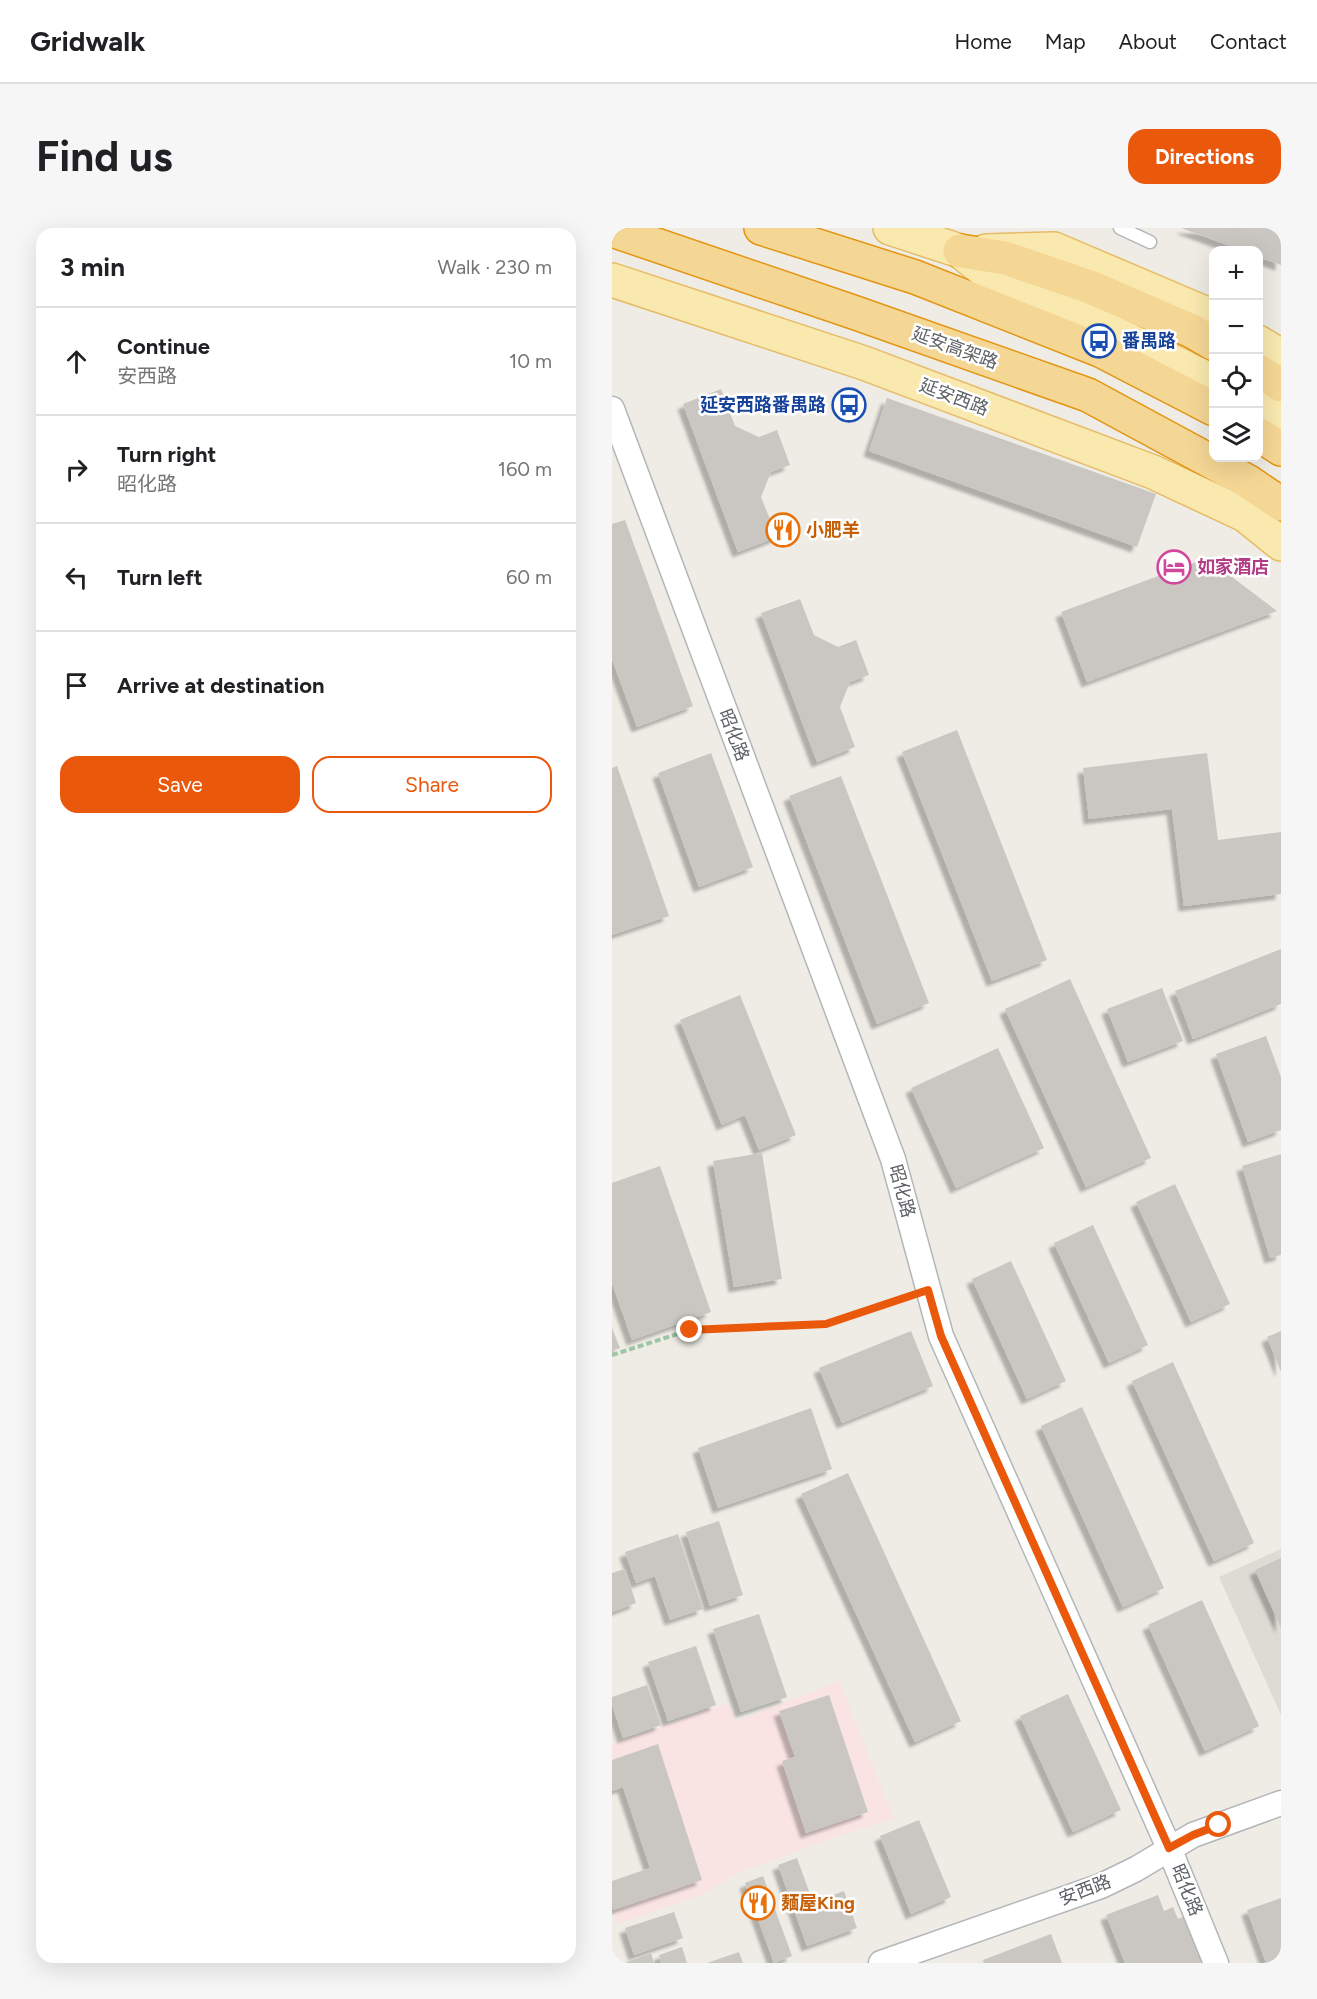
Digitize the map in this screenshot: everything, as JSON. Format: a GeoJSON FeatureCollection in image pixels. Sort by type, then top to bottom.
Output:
{"type":"FeatureCollection","features":[{"type":"Feature","properties":{"kind":"highway"},"geometry":{"type":"LineString","coordinates":[[762,228],[915,278],[1102,351],[1212,408]]}},
{"type":"Feature","properties":{"kind":"highway","name":"延安高架路"},"geometry":{"type":"LineString","coordinates":[[612,230],[1088,395],[1247,481],[1281,504]]}},
{"type":"Feature","properties":{"kind":"highway"},"geometry":{"type":"LineString","coordinates":[[960,251],[1005,258],[1090,287],[1192,331],[1209,341]]}},
{"type":"Feature","properties":{"kind":"highway"},"geometry":{"type":"LineString","coordinates":[[1263,374],[1281,385]]}},
{"type":"Feature","properties":{"kind":"highway"},"geometry":{"type":"LineString","coordinates":[[1263,437],[1281,449]]}},
{"type":"Feature","properties":{"kind":"main road"},"geometry":{"type":"LineString","coordinates":[[890,228],[960,251],[1054,249],[1209,315]]}},
{"type":"Feature","properties":{"kind":"main road"},"geometry":{"type":"LineString","coordinates":[[960,251],[1005,287],[1099,325],[1209,380]]}},
{"type":"Feature","properties":{"kind":"main road","name":"延安西路"},"geometry":{"type":"LineString","coordinates":[[612,279],[864,363],[1154,472],[1245,515],[1281,544]]}},
{"type":"Feature","properties":{"kind":"main road"},"geometry":{"type":"LineString","coordinates":[[1263,345],[1281,356]]}},
{"type":"Feature","properties":{"kind":"main road"},"geometry":{"type":"LineString","coordinates":[[1262,408],[1281,418]]}},
{"type":"Feature","properties":{"kind":"street","name":"昭化路"},"geometry":{"type":"LineString","coordinates":[[612,409],[893,1159],[941,1336],[1169,1848],[1216,1963]]}},
{"type":"Feature","properties":{"kind":"street","name":"安西路"},"geometry":{"type":"LineString","coordinates":[[881,1963],[1101,1886],[1136,1869],[1193,1835],[1281,1803]]}},
{"type":"Feature","properties":{"kind":"lane"},"geometry":{"type":"LineString","coordinates":[[1120,228],[1150,242]]}},
{"type":"Feature","properties":{"kind":"path"},"geometry":{"type":"LineString","coordinates":[[612,1355],[690,1330],[826,1324],[928,1290]]}},
{"type":"Feature","properties":{"kind":"shaded area"},"geometry":{"type":"Polygon","coordinates":[[[1281,1549],[1281,1715],[1219,1577],[1281,1549]]]}},
{"type":"Feature","properties":{"kind":"shaded area"},"geometry":{"type":"Polygon","coordinates":[[[839,1681],[894,1819],[841,1835],[735,1874],[706,1893],[616,1925],[613,1910],[702,1879],[658,1745],[612,1760],[612,1744],[728,1703],[737,1721],[839,1681]]]}},
{"type":"Feature","properties":{"kind":"building"},"geometry":{"type":"Polygon","coordinates":[[[1181,228],[1281,228],[1281,265],[1263,259],[1263,246],[1230,246],[1181,228]]]}},
{"type":"Feature","properties":{"kind":"building"},"geometry":{"type":"Polygon","coordinates":[[[721,389],[735,426],[759,437],[777,430],[790,465],[771,472],[761,497],[777,537],[738,552],[683,404],[721,389]]]}},
{"type":"Feature","properties":{"kind":"building"},"geometry":{"type":"Polygon","coordinates":[[[887,398],[1156,494],[1137,547],[869,451],[887,398]]]}},
{"type":"Feature","properties":{"kind":"building"},"geometry":{"type":"Polygon","coordinates":[[[625,520],[693,706],[637,727],[612,659],[612,524],[625,520]]]}},
{"type":"Feature","properties":{"kind":"building"},"geometry":{"type":"Polygon","coordinates":[[[1207,558],[1277,611],[1087,682],[1061,612],[1207,558]]]}},
{"type":"Feature","properties":{"kind":"building"},"geometry":{"type":"Polygon","coordinates":[[[800,599],[814,635],[838,647],[856,640],[869,675],[850,682],[840,707],[855,747],[817,762],[761,613],[800,599]]]}},
{"type":"Feature","properties":{"kind":"building"},"geometry":{"type":"Polygon","coordinates":[[[957,730],[1047,960],[992,981],[902,752],[957,730]]]}},
{"type":"Feature","properties":{"kind":"building"},"geometry":{"type":"Polygon","coordinates":[[[711,753],[753,867],[699,887],[658,773],[711,753]]]}},
{"type":"Feature","properties":{"kind":"building"},"geometry":{"type":"Polygon","coordinates":[[[1207,753],[1218,840],[1281,832],[1281,894],[1184,906],[1172,809],[1089,819],[1083,768],[1207,753]]]}},
{"type":"Feature","properties":{"kind":"building"},"geometry":{"type":"Polygon","coordinates":[[[617,766],[669,916],[612,935],[612,768],[617,766]]]}},
{"type":"Feature","properties":{"kind":"building"},"geometry":{"type":"Polygon","coordinates":[[[841,776],[929,1003],[877,1024],[789,796],[841,776]]]}},
{"type":"Feature","properties":{"kind":"building"},"geometry":{"type":"Polygon","coordinates":[[[1281,949],[1281,1004],[1193,1039],[1175,991],[1281,949]]]}},
{"type":"Feature","properties":{"kind":"building"},"geometry":{"type":"Polygon","coordinates":[[[1070,979],[1151,1158],[1086,1187],[1005,1009],[1070,979]]]}},
{"type":"Feature","properties":{"kind":"building"},"geometry":{"type":"Polygon","coordinates":[[[1162,988],[1183,1041],[1128,1062],[1107,1009],[1162,988]]]}},
{"type":"Feature","properties":{"kind":"building"},"geometry":{"type":"Polygon","coordinates":[[[740,995],[796,1135],[759,1150],[745,1115],[722,1125],[680,1020],[740,995]]]}},
{"type":"Feature","properties":{"kind":"building"},"geometry":{"type":"Polygon","coordinates":[[[1266,1036],[1281,1077],[1281,1130],[1248,1142],[1216,1054],[1266,1036]]]}},
{"type":"Feature","properties":{"kind":"building"},"geometry":{"type":"Polygon","coordinates":[[[998,1048],[1044,1148],[956,1188],[911,1088],[998,1048]]]}},
{"type":"Feature","properties":{"kind":"building"},"geometry":{"type":"Polygon","coordinates":[[[762,1153],[782,1279],[734,1287],[713,1161],[762,1153]]]}},
{"type":"Feature","properties":{"kind":"building"},"geometry":{"type":"Polygon","coordinates":[[[1281,1154],[1281,1255],[1270,1258],[1242,1166],[1281,1154]]]}},
{"type":"Feature","properties":{"kind":"building"},"geometry":{"type":"Polygon","coordinates":[[[660,1166],[711,1312],[632,1340],[612,1283],[612,1183],[660,1166]]]}},
{"type":"Feature","properties":{"kind":"building"},"geometry":{"type":"Polygon","coordinates":[[[1175,1184],[1230,1304],[1191,1322],[1136,1202],[1175,1184]]]}},
{"type":"Feature","properties":{"kind":"building"},"geometry":{"type":"Polygon","coordinates":[[[1093,1225],[1148,1345],[1109,1363],[1054,1243],[1093,1225]]]}},
{"type":"Feature","properties":{"kind":"building"},"geometry":{"type":"Polygon","coordinates":[[[1011,1261],[1066,1381],[1027,1399],[972,1279],[1011,1261]]]}},
{"type":"Feature","properties":{"kind":"building"},"geometry":{"type":"Polygon","coordinates":[[[612,1328],[620,1348],[612,1351],[612,1328]]]}},
{"type":"Feature","properties":{"kind":"building"},"geometry":{"type":"Polygon","coordinates":[[[911,1331],[933,1386],[842,1423],[819,1368],[911,1331]]]}},
{"type":"Feature","properties":{"kind":"building"},"geometry":{"type":"Polygon","coordinates":[[[1281,1331],[1281,1372],[1267,1337],[1281,1331]]]}},
{"type":"Feature","properties":{"kind":"building"},"geometry":{"type":"Polygon","coordinates":[[[1173,1362],[1254,1543],[1214,1561],[1132,1381],[1173,1362]]]}},
{"type":"Feature","properties":{"kind":"building"},"geometry":{"type":"Polygon","coordinates":[[[1082,1407],[1164,1588],[1123,1607],[1041,1426],[1082,1407]]]}},
{"type":"Feature","properties":{"kind":"building"},"geometry":{"type":"Polygon","coordinates":[[[811,1408],[832,1469],[718,1508],[698,1448],[811,1408]]]}},
{"type":"Feature","properties":{"kind":"building"},"geometry":{"type":"Polygon","coordinates":[[[848,1473],[961,1721],[915,1742],[801,1494],[848,1473]]]}},
{"type":"Feature","properties":{"kind":"building"},"geometry":{"type":"Polygon","coordinates":[[[719,1521],[743,1595],[710,1606],[686,1532],[719,1521]]]}},
{"type":"Feature","properties":{"kind":"building"},"geometry":{"type":"Polygon","coordinates":[[[678,1534],[703,1609],[670,1620],[655,1576],[636,1583],[625,1552],[678,1534]]]}},
{"type":"Feature","properties":{"kind":"building"},"geometry":{"type":"Polygon","coordinates":[[[1281,1558],[1281,1628],[1255,1570],[1281,1558]]]}},
{"type":"Feature","properties":{"kind":"building"},"geometry":{"type":"Polygon","coordinates":[[[625,1569],[636,1603],[612,1612],[612,1573],[625,1569]]]}},
{"type":"Feature","properties":{"kind":"building"},"geometry":{"type":"Polygon","coordinates":[[[1202,1600],[1259,1726],[1205,1751],[1148,1625],[1202,1600]]]}},
{"type":"Feature","properties":{"kind":"building"},"geometry":{"type":"Polygon","coordinates":[[[759,1614],[787,1697],[741,1712],[713,1629],[759,1614]]]}},
{"type":"Feature","properties":{"kind":"building"},"geometry":{"type":"Polygon","coordinates":[[[696,1646],[716,1705],[668,1721],[648,1662],[696,1646]]]}},
{"type":"Feature","properties":{"kind":"building"},"geometry":{"type":"Polygon","coordinates":[[[647,1685],[661,1725],[623,1738],[612,1705],[612,1697],[647,1685]]]}},
{"type":"Feature","properties":{"kind":"building"},"geometry":{"type":"Polygon","coordinates":[[[1068,1694],[1121,1810],[1073,1832],[1020,1716],[1068,1694]]]}},
{"type":"Feature","properties":{"kind":"building"},"geometry":{"type":"Polygon","coordinates":[[[829,1695],[868,1812],[806,1833],[782,1761],[795,1757],[779,1711],[829,1695]]]}},
{"type":"Feature","properties":{"kind":"building"},"geometry":{"type":"Polygon","coordinates":[[[658,1744],[702,1880],[613,1910],[612,1881],[650,1868],[623,1787],[612,1791],[612,1760],[658,1744]]]}},
{"type":"Feature","properties":{"kind":"building"},"geometry":{"type":"Polygon","coordinates":[[[919,1820],[951,1897],[911,1914],[880,1836],[919,1820]]]}},
{"type":"Feature","properties":{"kind":"building"},"geometry":{"type":"Polygon","coordinates":[[[797,1858],[813,1902],[844,1891],[857,1928],[807,1946],[778,1865],[797,1858]]]}},
{"type":"Feature","properties":{"kind":"building"},"geometry":{"type":"Polygon","coordinates":[[[763,1876],[792,1956],[774,1963],[745,1883],[763,1876]]]}},
{"type":"Feature","properties":{"kind":"building"},"geometry":{"type":"Polygon","coordinates":[[[1158,1895],[1164,1911],[1173,1907],[1178,1919],[1190,1914],[1209,1963],[1125,1963],[1106,1915],[1158,1895]]]}},
{"type":"Feature","properties":{"kind":"building"},"geometry":{"type":"Polygon","coordinates":[[[1281,1898],[1281,1963],[1266,1963],[1247,1910],[1281,1898]]]}},
{"type":"Feature","properties":{"kind":"building"},"geometry":{"type":"Polygon","coordinates":[[[674,1912],[683,1938],[634,1955],[625,1928],[674,1912]]]}},
{"type":"Feature","properties":{"kind":"building"},"geometry":{"type":"Polygon","coordinates":[[[1051,1934],[1062,1963],[984,1963],[983,1960],[1051,1934]]]}},
{"type":"Feature","properties":{"kind":"building"},"geometry":{"type":"Polygon","coordinates":[[[682,1947],[687,1963],[661,1963],[659,1955],[682,1947]]]}},
{"type":"Feature","properties":{"kind":"building"},"geometry":{"type":"Polygon","coordinates":[[[739,1952],[743,1963],[707,1963],[739,1952]]]}},
{"type":"Feature","properties":{"kind":"building"},"geometry":{"type":"Polygon","coordinates":[[[651,1953],[654,1963],[624,1963],[651,1953]]]}},
{"type":"Feature","properties":{"kind":"place","name":"番禺路"},"geometry":{"type":"Point","coordinates":[1099,341]}},
{"type":"Feature","properties":{"kind":"place","name":"延安西路番禺路"},"geometry":{"type":"Point","coordinates":[849,405]}},
{"type":"Feature","properties":{"kind":"place","name":"小肥羊"},"geometry":{"type":"Point","coordinates":[783,530]}},
{"type":"Feature","properties":{"kind":"place","name":"如家酒店"},"geometry":{"type":"Point","coordinates":[1174,567]}},
{"type":"Feature","properties":{"kind":"place","name":"麺屋King"},"geometry":{"type":"Point","coordinates":[758,1903]}},
{"type":"Feature","properties":{"kind":"route"},"geometry":{"type":"LineString","coordinates":[[690,1330],[826,1324],[928,1290],[941,1336],[1169,1848],[1219,1825]]}}]}
